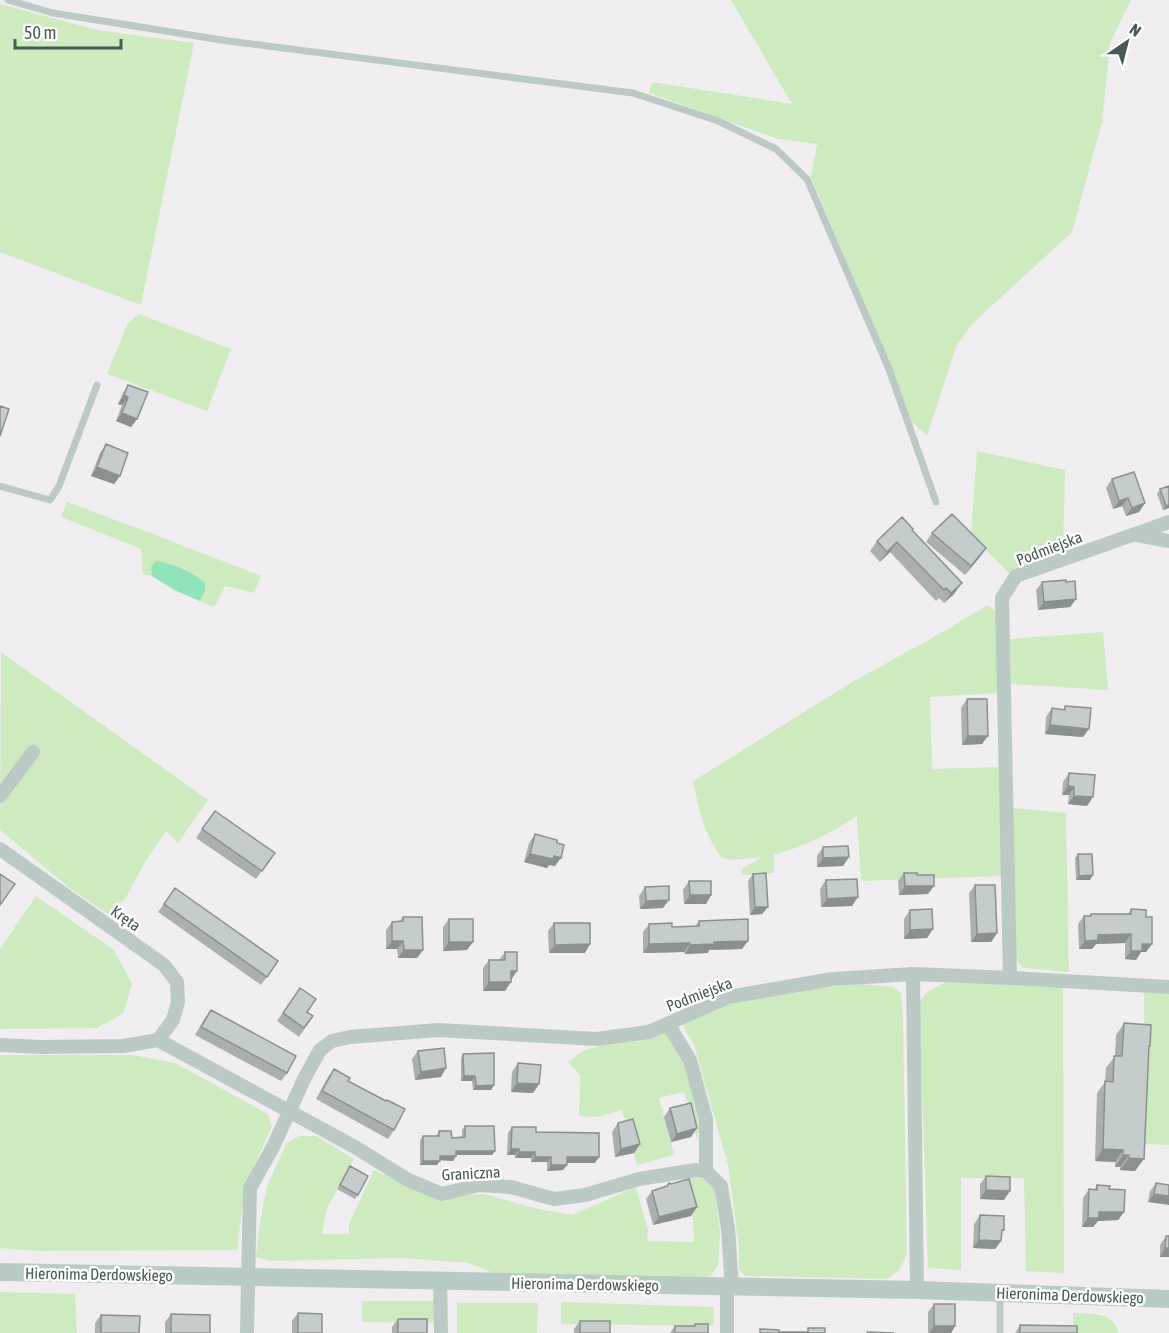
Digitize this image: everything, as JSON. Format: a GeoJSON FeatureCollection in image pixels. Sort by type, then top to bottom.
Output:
{"type":"FeatureCollection","features":[{"type":"Feature","properties":{"kind":"street","name":"Podmiejska"},"geometry":{"type":"LineString","coordinates":[[1010,978],[1002,598],[1016,576],[1169,522]]}},
{"type":"Feature","properties":{"kind":"street","name":"Podmiejska"},"geometry":{"type":"LineString","coordinates":[[1135,535],[1169,541]]}},
{"type":"Feature","properties":{"kind":"street"},"geometry":{"type":"LineString","coordinates":[[0,796],[33,752]]}},
{"type":"Feature","properties":{"kind":"street","name":"Kręta"},"geometry":{"type":"LineString","coordinates":[[0,849],[164,965],[177,982],[178,1002],[173,1020],[159,1040]]}},
{"type":"Feature","properties":{"kind":"street","name":"Podmiejska"},"geometry":{"type":"LineString","coordinates":[[289,1112],[320,1050],[332,1041],[360,1036],[438,1030],[596,1039],[649,1032],[728,997],[833,979],[913,974],[1169,987]]}},
{"type":"Feature","properties":{"kind":"street"},"geometry":{"type":"LineString","coordinates":[[913,974],[917,1290]]}},
{"type":"Feature","properties":{"kind":"street"},"geometry":{"type":"LineString","coordinates":[[668,1024],[690,1060],[706,1119],[706,1172],[721,1186],[728,1229],[730,1287],[727,1333]]}},
{"type":"Feature","properties":{"kind":"street"},"geometry":{"type":"LineString","coordinates":[[0,1045],[123,1046],[159,1040],[289,1112],[250,1188],[247,1333]]}},
{"type":"Feature","properties":{"kind":"street","name":"Graniczna"},"geometry":{"type":"LineString","coordinates":[[289,1112],[355,1147],[408,1180],[442,1194],[479,1185],[511,1187],[554,1199],[585,1195],[639,1179],[695,1170],[706,1172]]}},
{"type":"Feature","properties":{"kind":"street","name":"Hieronima Derdowskiego"},"geometry":{"type":"LineString","coordinates":[[0,1272],[917,1290],[1169,1299]]}},
{"type":"Feature","properties":{"kind":"street"},"geometry":{"type":"LineString","coordinates":[[440,1281],[441,1333]]}},
{"type":"Feature","properties":{"kind":"lane"},"geometry":{"type":"LineString","coordinates":[[8,0],[53,13],[228,41],[633,93],[718,121],[776,149],[807,179],[889,369],[936,502]]}},
{"type":"Feature","properties":{"kind":"lane"},"geometry":{"type":"LineString","coordinates":[[0,486],[50,500],[59,486],[97,385]]}},
{"type":"Feature","properties":{"kind":"lane"},"geometry":{"type":"LineString","coordinates":[[999,1293],[1000,1333]]}},
{"type":"Feature","properties":{"kind":"shaded area"},"geometry":{"type":"Polygon","coordinates":[[[731,0],[1131,0],[1110,43],[1102,122],[1072,232],[973,323],[956,347],[927,436],[900,411],[853,277],[811,177],[817,144],[778,139],[649,93],[652,82],[792,104],[731,0]]]}},
{"type":"Feature","properties":{"kind":"shaded area"},"geometry":{"type":"Polygon","coordinates":[[[0,4],[97,30],[194,43],[141,305],[0,252],[0,4]]]}},
{"type":"Feature","properties":{"kind":"shaded area"},"geometry":{"type":"Polygon","coordinates":[[[139,314],[231,349],[207,411],[107,374],[128,323],[139,314]]]}},
{"type":"Feature","properties":{"kind":"shaded area"},"geometry":{"type":"Polygon","coordinates":[[[977,451],[1065,470],[1063,554],[1009,573],[971,535],[977,451]]]}},
{"type":"Feature","properties":{"kind":"shaded area"},"geometry":{"type":"Polygon","coordinates":[[[67,502],[261,576],[254,593],[225,586],[214,607],[200,601],[205,591],[151,567],[152,576],[143,574],[141,549],[61,517],[67,502]]]}},
{"type":"Feature","properties":{"kind":"shaded area"},"geometry":{"type":"Polygon","coordinates":[[[156,561],[182,569],[205,583],[205,591],[200,601],[174,590],[152,576],[151,567],[156,561]]]}},
{"type":"Feature","properties":{"kind":"shaded area"},"geometry":{"type":"Polygon","coordinates":[[[988,605],[996,612],[998,693],[930,697],[932,769],[999,767],[1002,876],[861,881],[857,816],[817,839],[774,855],[774,873],[742,875],[742,869],[762,857],[734,860],[722,858],[706,831],[693,781],[854,681],[988,605]]]}},
{"type":"Feature","properties":{"kind":"shaded area"},"geometry":{"type":"Polygon","coordinates":[[[1103,632],[1108,690],[1011,684],[1010,639],[1103,632]]]}},
{"type":"Feature","properties":{"kind":"shaded area"},"geometry":{"type":"Polygon","coordinates":[[[1,652],[208,800],[178,843],[166,831],[145,862],[125,899],[108,914],[72,890],[0,830],[1,652]]]}},
{"type":"Feature","properties":{"kind":"shaded area"},"geometry":{"type":"Polygon","coordinates":[[[1013,808],[1066,813],[1069,972],[1024,968],[1016,960],[1013,808]]]}},
{"type":"Feature","properties":{"kind":"shaded area"},"geometry":{"type":"Polygon","coordinates":[[[36,896],[114,950],[132,984],[123,1014],[96,1028],[0,1029],[0,949],[36,896]]]}},
{"type":"Feature","properties":{"kind":"shaded area"},"geometry":{"type":"Polygon","coordinates":[[[945,983],[1063,985],[1064,1273],[1026,1271],[1024,1178],[961,1178],[961,1270],[928,1268],[919,1002],[927,992],[945,983]]]}},
{"type":"Feature","properties":{"kind":"shaded area"},"geometry":{"type":"Polygon","coordinates":[[[861,984],[893,987],[901,993],[907,1254],[898,1271],[887,1279],[745,1276],[739,1269],[739,1248],[728,1165],[694,1045],[683,1026],[688,1018],[734,1002],[775,992],[861,984]]]}},
{"type":"Feature","properties":{"kind":"shaded area"},"geometry":{"type":"Polygon","coordinates":[[[1144,992],[1169,994],[1169,1145],[1145,1144],[1144,992]]]}},
{"type":"Feature","properties":{"kind":"shaded area"},"geometry":{"type":"Polygon","coordinates":[[[661,1031],[671,1034],[685,1058],[700,1124],[697,1140],[684,1092],[659,1098],[674,1155],[637,1165],[622,1110],[597,1117],[579,1116],[580,1075],[568,1062],[583,1051],[661,1031]]]}},
{"type":"Feature","properties":{"kind":"shaded area"},"geometry":{"type":"Polygon","coordinates":[[[0,1055],[132,1055],[175,1063],[268,1114],[272,1126],[245,1186],[237,1250],[38,1251],[0,1248],[0,1055]]]}},
{"type":"Feature","properties":{"kind":"shaded area"},"geometry":{"type":"Polygon","coordinates":[[[299,1136],[316,1136],[354,1159],[327,1208],[322,1234],[349,1234],[349,1224],[374,1170],[434,1197],[484,1194],[538,1209],[572,1215],[636,1187],[648,1230],[647,1241],[694,1242],[693,1219],[681,1175],[703,1174],[714,1183],[720,1233],[718,1265],[711,1276],[690,1277],[496,1274],[469,1263],[401,1258],[270,1261],[256,1257],[267,1186],[286,1144],[299,1136]]]}},
{"type":"Feature","properties":{"kind":"shaded area"},"geometry":{"type":"Polygon","coordinates":[[[0,1292],[75,1294],[77,1333],[0,1333],[0,1292]]]}},
{"type":"Feature","properties":{"kind":"shaded area"},"geometry":{"type":"Polygon","coordinates":[[[362,1301],[434,1301],[434,1323],[362,1322],[362,1301]]]}},
{"type":"Feature","properties":{"kind":"shaded area"},"geometry":{"type":"Polygon","coordinates":[[[561,1302],[714,1307],[713,1326],[561,1324],[561,1302]]]}},
{"type":"Feature","properties":{"kind":"shaded area"},"geometry":{"type":"Polygon","coordinates":[[[457,1303],[538,1303],[537,1333],[457,1333],[457,1303]]]}},
{"type":"Feature","properties":{"kind":"shaded area"},"geometry":{"type":"Polygon","coordinates":[[[1073,1313],[1107,1317],[1119,1333],[1073,1333],[1073,1313]]]}},
{"type":"Feature","properties":{"kind":"building"},"geometry":{"type":"Polygon","coordinates":[[[128,385],[148,392],[137,419],[122,413],[128,397],[124,395],[128,385]]]}},
{"type":"Feature","properties":{"kind":"building"},"geometry":{"type":"Polygon","coordinates":[[[0,406],[9,409],[0,436],[0,406]]]}},
{"type":"Feature","properties":{"kind":"building"},"geometry":{"type":"Polygon","coordinates":[[[106,444],[128,453],[120,476],[97,467],[106,444]]]}},
{"type":"Feature","properties":{"kind":"building"},"geometry":{"type":"Polygon","coordinates":[[[1134,472],[1145,503],[1132,508],[1128,498],[1119,501],[1112,479],[1134,472]]]}},
{"type":"Feature","properties":{"kind":"building"},"geometry":{"type":"Polygon","coordinates":[[[1169,486],[1169,505],[1166,506],[1160,489],[1169,486]]]}},
{"type":"Feature","properties":{"kind":"building"},"geometry":{"type":"Polygon","coordinates":[[[952,514],[986,548],[971,566],[932,533],[952,514]]]}},
{"type":"Feature","properties":{"kind":"building"},"geometry":{"type":"Polygon","coordinates":[[[902,517],[962,583],[951,593],[946,588],[944,590],[897,542],[887,552],[877,541],[902,517]]]}},
{"type":"Feature","properties":{"kind":"building"},"geometry":{"type":"Polygon","coordinates":[[[1066,580],[1066,582],[1075,581],[1076,599],[1044,602],[1042,582],[1066,580]]]}},
{"type":"Feature","properties":{"kind":"building"},"geometry":{"type":"Polygon","coordinates":[[[967,699],[987,699],[988,736],[968,736],[967,699]]]}},
{"type":"Feature","properties":{"kind":"building"},"geometry":{"type":"Polygon","coordinates":[[[1065,706],[1091,708],[1089,729],[1050,725],[1052,708],[1065,710],[1065,706]]]}},
{"type":"Feature","properties":{"kind":"building"},"geometry":{"type":"Polygon","coordinates":[[[1069,773],[1095,775],[1093,797],[1074,796],[1074,787],[1068,786],[1069,773]]]}},
{"type":"Feature","properties":{"kind":"building"},"geometry":{"type":"Polygon","coordinates":[[[215,811],[275,853],[262,871],[202,829],[215,811]]]}},
{"type":"Feature","properties":{"kind":"building"},"geometry":{"type":"Polygon","coordinates":[[[535,834],[557,840],[557,843],[564,845],[561,858],[554,856],[553,859],[530,854],[535,834]]]}},
{"type":"Feature","properties":{"kind":"building"},"geometry":{"type":"Polygon","coordinates":[[[848,846],[849,857],[823,858],[823,847],[848,846]]]}},
{"type":"Feature","properties":{"kind":"building"},"geometry":{"type":"Polygon","coordinates":[[[1078,854],[1092,854],[1093,875],[1079,876],[1078,854]]]}},
{"type":"Feature","properties":{"kind":"building"},"geometry":{"type":"Polygon","coordinates":[[[766,873],[768,907],[755,907],[753,874],[766,873]]]}},
{"type":"Feature","properties":{"kind":"building"},"geometry":{"type":"Polygon","coordinates":[[[904,873],[934,875],[934,886],[905,886],[904,873]]]}},
{"type":"Feature","properties":{"kind":"building"},"geometry":{"type":"Polygon","coordinates":[[[0,874],[15,884],[0,905],[0,874]]]}},
{"type":"Feature","properties":{"kind":"building"},"geometry":{"type":"Polygon","coordinates":[[[857,879],[858,897],[827,899],[826,880],[857,879]]]}},
{"type":"Feature","properties":{"kind":"building"},"geometry":{"type":"Polygon","coordinates":[[[689,881],[711,881],[711,895],[690,895],[689,881]]]}},
{"type":"Feature","properties":{"kind":"building"},"geometry":{"type":"Polygon","coordinates":[[[975,885],[995,885],[997,933],[977,934],[975,885]]]}},
{"type":"Feature","properties":{"kind":"building"},"geometry":{"type":"Polygon","coordinates":[[[669,886],[669,900],[646,901],[645,887],[669,886]]]}},
{"type":"Feature","properties":{"kind":"building"},"geometry":{"type":"Polygon","coordinates":[[[175,888],[278,961],[267,977],[164,904],[175,888]]]}},
{"type":"Feature","properties":{"kind":"building"},"geometry":{"type":"Polygon","coordinates":[[[932,909],[933,929],[910,930],[910,910],[932,909]]]}},
{"type":"Feature","properties":{"kind":"building"},"geometry":{"type":"Polygon","coordinates":[[[1131,909],[1146,910],[1146,917],[1152,917],[1152,944],[1142,944],[1142,951],[1131,951],[1131,934],[1098,935],[1098,940],[1085,941],[1084,916],[1131,914],[1131,909]]]}},
{"type":"Feature","properties":{"kind":"building"},"geometry":{"type":"Polygon","coordinates":[[[403,917],[422,917],[423,950],[404,950],[403,941],[392,941],[392,922],[403,921],[403,917]]]}},
{"type":"Feature","properties":{"kind":"building"},"geometry":{"type":"Polygon","coordinates":[[[449,919],[473,919],[473,942],[449,942],[449,919]]]}},
{"type":"Feature","properties":{"kind":"building"},"geometry":{"type":"Polygon","coordinates":[[[748,919],[748,941],[690,945],[690,943],[649,944],[649,924],[672,923],[672,927],[699,926],[699,921],[748,919]]]}},
{"type":"Feature","properties":{"kind":"building"},"geometry":{"type":"Polygon","coordinates":[[[554,923],[590,923],[590,944],[555,945],[554,923]]]}},
{"type":"Feature","properties":{"kind":"building"},"geometry":{"type":"Polygon","coordinates":[[[505,952],[517,952],[517,971],[511,971],[511,982],[489,982],[489,960],[505,960],[505,952]]]}},
{"type":"Feature","properties":{"kind":"building"},"geometry":{"type":"Polygon","coordinates":[[[300,988],[316,999],[307,1012],[313,1016],[304,1028],[283,1013],[300,988]]]}},
{"type":"Feature","properties":{"kind":"building"},"geometry":{"type":"Polygon","coordinates":[[[211,1010],[296,1056],[287,1073],[201,1027],[211,1010]]]}},
{"type":"Feature","properties":{"kind":"building"},"geometry":{"type":"Polygon","coordinates":[[[1124,1023],[1151,1025],[1144,1159],[1129,1158],[1129,1155],[1123,1155],[1123,1150],[1103,1149],[1105,1081],[1113,1082],[1114,1056],[1122,1056],[1124,1023]]]}},
{"type":"Feature","properties":{"kind":"building"},"geometry":{"type":"Polygon","coordinates":[[[444,1048],[446,1068],[421,1072],[418,1051],[444,1048]]]}},
{"type":"Feature","properties":{"kind":"building"},"geometry":{"type":"Polygon","coordinates":[[[494,1053],[494,1085],[476,1086],[475,1076],[464,1076],[463,1054],[494,1053]]]}},
{"type":"Feature","properties":{"kind":"building"},"geometry":{"type":"Polygon","coordinates":[[[518,1063],[541,1065],[539,1084],[517,1083],[518,1063]]]}},
{"type":"Feature","properties":{"kind":"building"},"geometry":{"type":"Polygon","coordinates":[[[334,1069],[350,1078],[348,1081],[405,1109],[394,1130],[322,1091],[334,1069]]]}},
{"type":"Feature","properties":{"kind":"building"},"geometry":{"type":"Polygon","coordinates":[[[691,1103],[697,1128],[677,1134],[670,1108],[691,1103]]]}},
{"type":"Feature","properties":{"kind":"building"},"geometry":{"type":"Polygon","coordinates":[[[633,1119],[640,1144],[621,1149],[618,1123],[633,1119]]]}},
{"type":"Feature","properties":{"kind":"building"},"geometry":{"type":"Polygon","coordinates":[[[465,1126],[494,1126],[495,1151],[456,1151],[456,1156],[440,1156],[440,1161],[423,1161],[423,1136],[439,1136],[439,1131],[451,1131],[452,1138],[465,1137],[465,1126]]]}},
{"type":"Feature","properties":{"kind":"building"},"geometry":{"type":"Polygon","coordinates":[[[512,1127],[536,1127],[536,1132],[599,1133],[599,1157],[567,1157],[567,1165],[551,1165],[551,1157],[535,1157],[535,1152],[519,1152],[519,1149],[511,1149],[512,1127]]]}},
{"type":"Feature","properties":{"kind":"building"},"geometry":{"type":"Polygon","coordinates":[[[350,1166],[368,1176],[358,1195],[340,1185],[350,1166]]]}},
{"type":"Feature","properties":{"kind":"building"},"geometry":{"type":"Polygon","coordinates":[[[986,1176],[1010,1177],[1010,1191],[986,1190],[986,1176]]]}},
{"type":"Feature","properties":{"kind":"building"},"geometry":{"type":"Polygon","coordinates":[[[689,1179],[697,1207],[659,1217],[652,1191],[667,1186],[669,1183],[689,1179]]]}},
{"type":"Feature","properties":{"kind":"building"},"geometry":{"type":"Polygon","coordinates":[[[1156,1183],[1169,1185],[1169,1196],[1154,1194],[1156,1183]]]}},
{"type":"Feature","properties":{"kind":"building"},"geometry":{"type":"Polygon","coordinates":[[[1097,1185],[1110,1186],[1109,1189],[1125,1190],[1124,1212],[1099,1212],[1099,1218],[1088,1218],[1089,1189],[1097,1190],[1097,1185]]]}},
{"type":"Feature","properties":{"kind":"building"},"geometry":{"type":"Polygon","coordinates":[[[980,1215],[1004,1216],[1001,1241],[979,1240],[980,1215]]]}},
{"type":"Feature","properties":{"kind":"building"},"geometry":{"type":"Polygon","coordinates":[[[1166,1236],[1169,1236],[1169,1248],[1165,1248],[1166,1236]]]}},
{"type":"Feature","properties":{"kind":"building"},"geometry":{"type":"Polygon","coordinates":[[[934,1304],[955,1304],[955,1326],[934,1326],[934,1304]]]}},
{"type":"Feature","properties":{"kind":"building"},"geometry":{"type":"Polygon","coordinates":[[[298,1313],[322,1314],[322,1333],[298,1333],[298,1313]]]}},
{"type":"Feature","properties":{"kind":"building"},"geometry":{"type":"Polygon","coordinates":[[[171,1314],[210,1315],[210,1333],[171,1333],[171,1314]]]}},
{"type":"Feature","properties":{"kind":"building"},"geometry":{"type":"Polygon","coordinates":[[[101,1315],[140,1316],[139,1333],[101,1333],[101,1315]]]}},
{"type":"Feature","properties":{"kind":"building"},"geometry":{"type":"Polygon","coordinates":[[[398,1319],[427,1319],[427,1333],[398,1333],[398,1319]]]}},
{"type":"Feature","properties":{"kind":"building"},"geometry":{"type":"Polygon","coordinates":[[[580,1321],[610,1321],[610,1333],[580,1333],[580,1321]]]}},
{"type":"Feature","properties":{"kind":"building"},"geometry":{"type":"Polygon","coordinates":[[[695,1324],[708,1324],[708,1333],[675,1333],[675,1326],[695,1326],[695,1324]]]}},
{"type":"Feature","properties":{"kind":"building"},"geometry":{"type":"Polygon","coordinates":[[[1020,1325],[1077,1326],[1077,1333],[1020,1333],[1020,1325]]]}},
{"type":"Feature","properties":{"kind":"building"},"geometry":{"type":"Polygon","coordinates":[[[808,1328],[825,1328],[825,1333],[760,1333],[760,1329],[779,1330],[779,1332],[808,1332],[808,1328]]]}}]}
